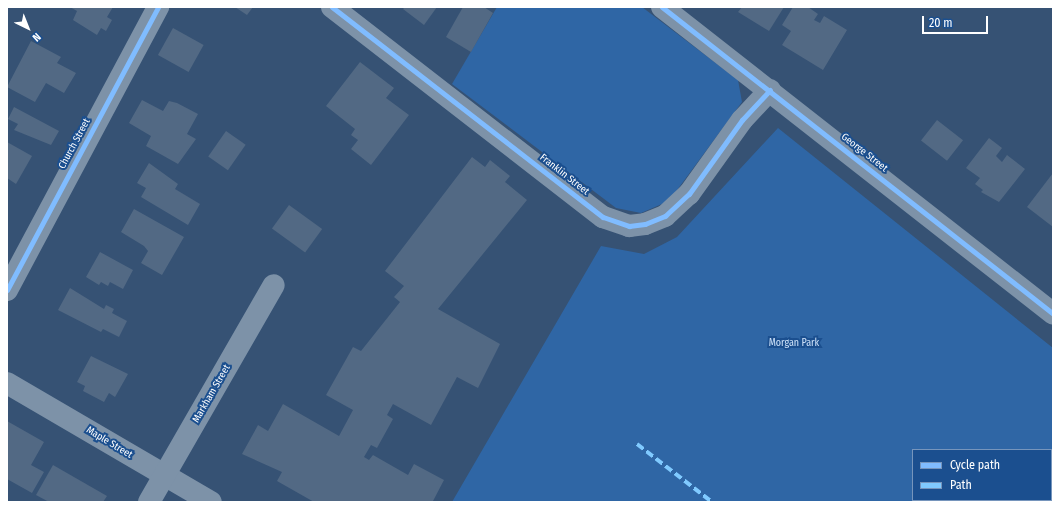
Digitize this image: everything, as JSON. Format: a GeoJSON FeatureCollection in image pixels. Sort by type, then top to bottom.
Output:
{"type":"FeatureCollection","features":[{"type":"Feature","properties":{"kind":"street","name":"Church Street"},"geometry":{"type":"LineString","coordinates":[[7,290],[158,7]]}},
{"type":"Feature","properties":{"kind":"street","name":"Franklin Street"},"geometry":{"type":"LineString","coordinates":[[332,7],[603,217],[629,226],[645,224],[664,216],[689,194],[742,120],[770,90]]}},
{"type":"Feature","properties":{"kind":"street","name":"George Street"},"geometry":{"type":"LineString","coordinates":[[662,7],[770,90],[1053,314]]}},
{"type":"Feature","properties":{"kind":"street","name":"Markham Street"},"geometry":{"type":"LineString","coordinates":[[149,502],[274,285]]}},
{"type":"Feature","properties":{"kind":"street","name":"Maple Street"},"geometry":{"type":"LineString","coordinates":[[7,383],[164,476],[211,502]]}},
{"type":"Feature","properties":{"kind":"green space"},"geometry":{"type":"Polygon","coordinates":[[[497,7],[642,7],[738,80],[742,102],[669,201],[641,213],[616,208],[452,84],[497,7]]]}},
{"type":"Feature","properties":{"kind":"green space","name":"Morgan Park"},"geometry":{"type":"Polygon","coordinates":[[[778,128],[1053,348],[1053,502],[452,502],[601,246],[644,254],[677,237],[778,128]]]}},
{"type":"Feature","properties":{"kind":"building"},"geometry":{"type":"Polygon","coordinates":[[[70,7],[113,7],[107,17],[112,20],[106,31],[101,28],[97,35],[73,20],[77,11],[70,7]]]}},
{"type":"Feature","properties":{"kind":"building"},"geometry":{"type":"Polygon","coordinates":[[[235,7],[253,7],[247,15],[235,7]]]}},
{"type":"Feature","properties":{"kind":"building"},"geometry":{"type":"Polygon","coordinates":[[[405,7],[437,7],[424,25],[403,9],[405,7]]]}},
{"type":"Feature","properties":{"kind":"building"},"geometry":{"type":"Polygon","coordinates":[[[463,7],[484,7],[493,13],[471,52],[446,37],[463,7]]]}},
{"type":"Feature","properties":{"kind":"building"},"geometry":{"type":"Polygon","coordinates":[[[742,7],[784,7],[769,31],[738,12],[742,7]]]}},
{"type":"Feature","properties":{"kind":"building"},"geometry":{"type":"Polygon","coordinates":[[[793,7],[808,7],[818,14],[814,20],[820,23],[824,16],[847,30],[823,70],[782,45],[791,31],[782,25],[793,7]]]}},
{"type":"Feature","properties":{"kind":"building"},"geometry":{"type":"Polygon","coordinates":[[[173,28],[204,45],[189,72],[158,55],[173,28]]]}},
{"type":"Feature","properties":{"kind":"building"},"geometry":{"type":"Polygon","coordinates":[[[31,41],[61,57],[57,63],[76,73],[64,93],[46,83],[35,102],[7,87],[31,41]]]}},
{"type":"Feature","properties":{"kind":"building"},"geometry":{"type":"Polygon","coordinates":[[[360,62],[394,88],[386,98],[409,115],[371,165],[351,149],[358,140],[351,135],[355,129],[326,106],[360,62]]]}},
{"type":"Feature","properties":{"kind":"building"},"geometry":{"type":"Polygon","coordinates":[[[142,100],[163,111],[169,101],[177,103],[198,114],[187,134],[196,139],[178,164],[146,146],[151,136],[129,123],[142,100]]]}},
{"type":"Feature","properties":{"kind":"building"},"geometry":{"type":"Polygon","coordinates":[[[14,107],[59,131],[51,145],[14,130],[18,124],[8,119],[14,107]]]}},
{"type":"Feature","properties":{"kind":"building"},"geometry":{"type":"Polygon","coordinates":[[[937,120],[963,140],[947,161],[921,140],[937,120]]]}},
{"type":"Feature","properties":{"kind":"building"},"geometry":{"type":"Polygon","coordinates":[[[226,131],[246,145],[228,170],[208,156],[226,131]]]}},
{"type":"Feature","properties":{"kind":"building"},"geometry":{"type":"Polygon","coordinates":[[[989,138],[1002,148],[996,156],[1002,162],[1007,155],[1025,169],[999,202],[981,192],[983,190],[975,184],[980,178],[966,168],[989,138]]]}},
{"type":"Feature","properties":{"kind":"building"},"geometry":{"type":"Polygon","coordinates":[[[7,142],[32,156],[16,184],[7,178],[7,142]]]}},
{"type":"Feature","properties":{"kind":"building"},"geometry":{"type":"Polygon","coordinates":[[[472,157],[485,167],[490,160],[510,176],[505,182],[527,200],[438,309],[500,344],[478,388],[457,377],[431,425],[393,404],[387,415],[393,419],[377,448],[371,445],[364,457],[369,460],[373,455],[408,475],[414,464],[444,480],[433,501],[314,502],[277,481],[282,472],[242,454],[258,425],[268,431],[283,404],[339,436],[353,410],[326,395],[353,347],[361,351],[400,302],[394,297],[404,286],[385,271],[472,157]]]}},
{"type":"Feature","properties":{"kind":"building"},"geometry":{"type":"Polygon","coordinates":[[[149,163],[178,184],[175,189],[200,204],[188,225],[141,197],[146,188],[137,183],[149,163]]]}},
{"type":"Feature","properties":{"kind":"building"},"geometry":{"type":"Polygon","coordinates":[[[1053,173],[1053,227],[1027,207],[1053,173]]]}},
{"type":"Feature","properties":{"kind":"building"},"geometry":{"type":"Polygon","coordinates":[[[289,205],[322,229],[305,253],[272,228],[289,205]]]}},
{"type":"Feature","properties":{"kind":"building"},"geometry":{"type":"Polygon","coordinates":[[[134,209],[184,237],[162,275],[141,263],[148,251],[144,246],[121,232],[134,209]]]}},
{"type":"Feature","properties":{"kind":"building"},"geometry":{"type":"Polygon","coordinates":[[[100,252],[133,270],[123,289],[110,282],[108,286],[101,282],[99,285],[86,277],[100,252]]]}},
{"type":"Feature","properties":{"kind":"building"},"geometry":{"type":"Polygon","coordinates":[[[70,288],[104,309],[106,305],[114,309],[112,313],[127,321],[119,337],[103,329],[101,332],[58,310],[70,288]]]}},
{"type":"Feature","properties":{"kind":"building"},"geometry":{"type":"Polygon","coordinates":[[[91,356],[128,374],[115,397],[109,393],[104,402],[83,391],[85,386],[77,382],[91,356]]]}},
{"type":"Feature","properties":{"kind":"building"},"geometry":{"type":"Polygon","coordinates":[[[7,421],[44,442],[31,465],[44,472],[32,493],[7,479],[7,421]]]}},
{"type":"Feature","properties":{"kind":"building"},"geometry":{"type":"Polygon","coordinates":[[[53,465],[107,496],[103,502],[49,502],[36,495],[53,465]]]}},
{"type":"Feature","properties":{"kind":"building"},"geometry":{"type":"Polygon","coordinates":[[[1052,478],[1053,479],[1053,502],[1051,501],[1052,478]]]}},
{"type":"Feature","properties":{"kind":"marked path"},"geometry":{"type":"LineString","coordinates":[[637,444],[712,502]]}},
{"type":"Feature","properties":{"kind":"cycle path"},"geometry":{"type":"LineString","coordinates":[[7,290],[158,7]]}},
{"type":"Feature","properties":{"kind":"cycle path"},"geometry":{"type":"LineString","coordinates":[[332,7],[603,217],[629,226],[645,224],[665,216],[689,194],[742,120],[770,90]]}},
{"type":"Feature","properties":{"kind":"cycle path"},"geometry":{"type":"LineString","coordinates":[[662,7],[1053,314]]}}]}
